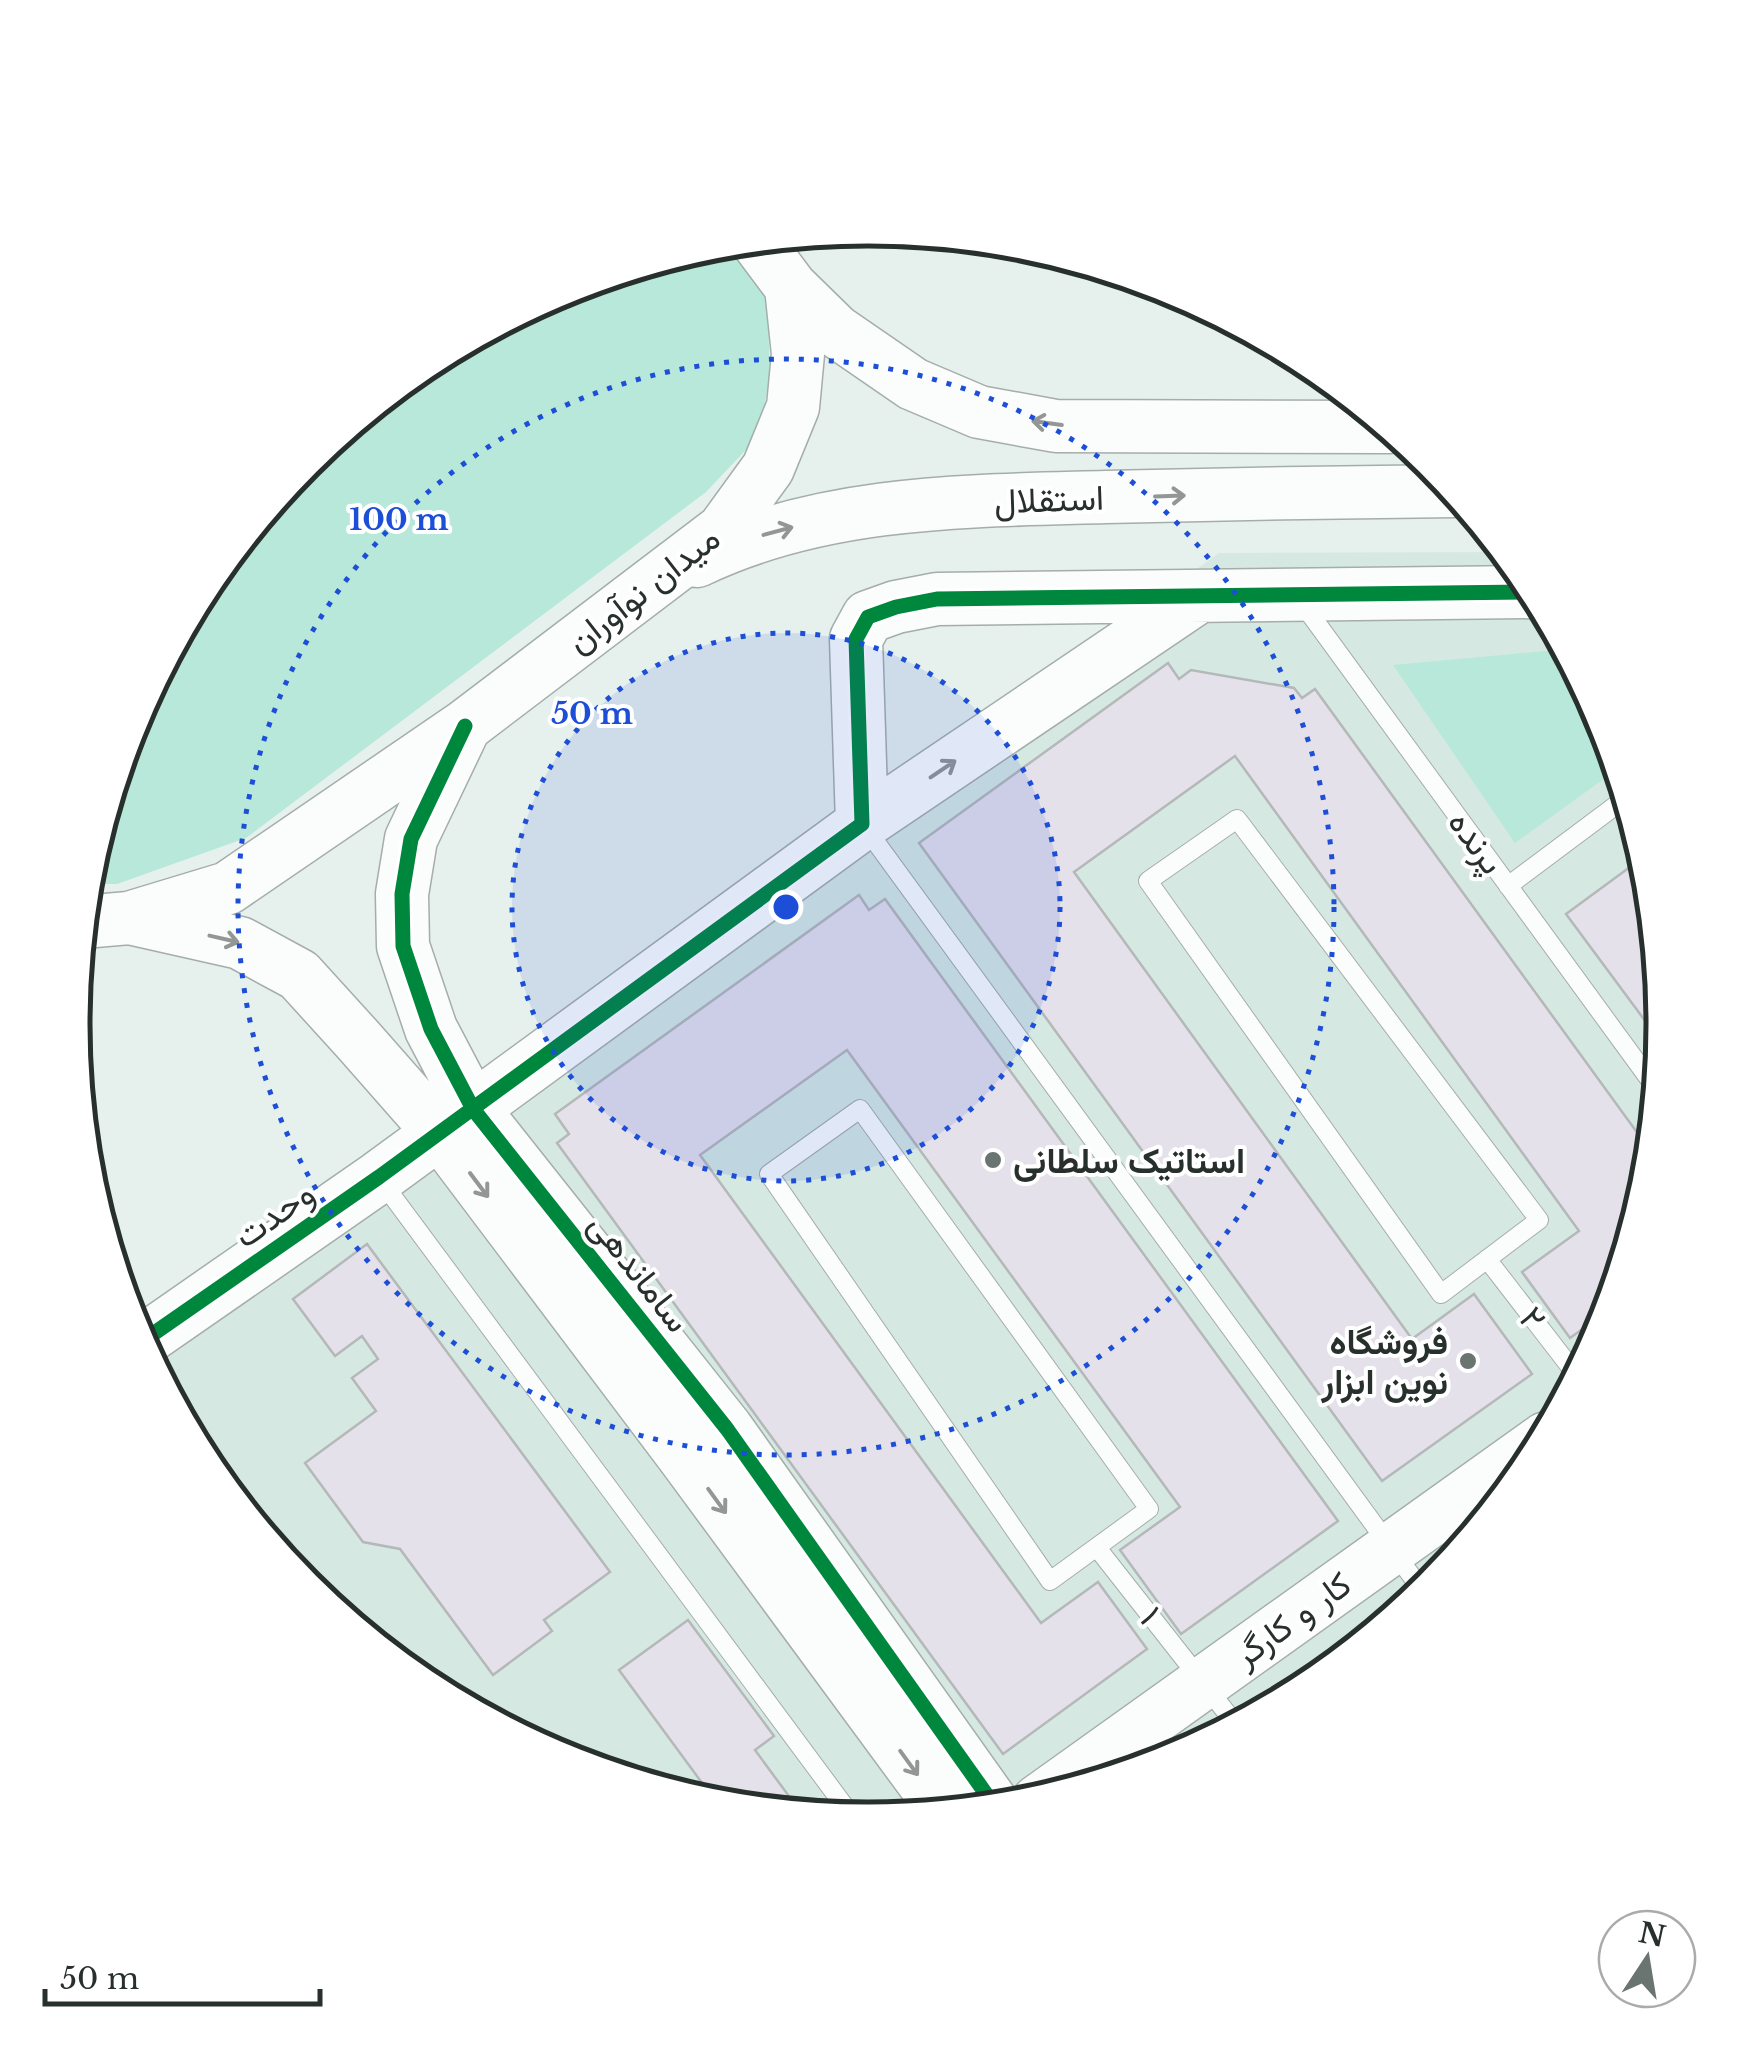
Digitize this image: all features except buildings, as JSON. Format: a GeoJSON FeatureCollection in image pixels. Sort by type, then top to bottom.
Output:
{"type":"FeatureCollection","features":[{"type":"Feature","properties":{"kind":"street"},"geometry":{"type":"LineString","coordinates":[[766,253],[791,287]]}},
{"type":"Feature","properties":{"kind":"street","name":"استقلال"},"geometry":{"type":"LineString","coordinates":[[791,287],[836,332],[912,384],[979,412],[1056,426],[1323,418],[1363,424]]}},
{"type":"Feature","properties":{"kind":"street","name":"میدان نوآوران"},"geometry":{"type":"LineString","coordinates":[[106,920],[228,888],[465,726],[723,530],[768,468],[793,407],[798,354],[791,287]]}},
{"type":"Feature","properties":{"kind":"street","name":"استقلال"},"geometry":{"type":"LineString","coordinates":[[656,581],[736,542],[849,512],[981,501],[1435,491]]}},
{"type":"Feature","properties":{"kind":"street"},"geometry":{"type":"LineString","coordinates":[[862,824],[856,639],[868,618],[896,607],[937,599],[1516,592]]}},
{"type":"Feature","properties":{"kind":"street","name":"وحدت"},"geometry":{"type":"LineString","coordinates":[[154,1333],[379,1177],[862,824],[1198,597]]}},
{"type":"Feature","properties":{"kind":"street"},"geometry":{"type":"LineString","coordinates":[[456,1121],[431,1028],[403,946],[402,894],[411,839],[465,726]]}},
{"type":"Feature","properties":{"kind":"street"},"geometry":{"type":"LineString","coordinates":[[106,920],[240,942],[298,975],[456,1121],[985,1794]]}},
{"type":"Feature","properties":{"kind":"street"},"geometry":{"type":"LineString","coordinates":[[706,1443],[937,1799]]}},
{"type":"Feature","properties":{"kind":"street","name":"کار و کارگر"},"geometry":{"type":"LineString","coordinates":[[1075,1775],[1513,1462]]}},
{"type":"Feature","properties":{"kind":"lane","name":"پرنده"},"geometry":{"type":"LineString","coordinates":[[1295,593],[1645,1074]]}},
{"type":"Feature","properties":{"kind":"lane"},"geometry":{"type":"LineString","coordinates":[[1508,886],[1615,806]]}},
{"type":"Feature","properties":{"kind":"lane"},"geometry":{"type":"LineString","coordinates":[[1237,819],[1539,1220],[1487,1259],[1441,1294],[1148,882],[1237,819]]}},
{"type":"Feature","properties":{"kind":"lane"},"geometry":{"type":"LineString","coordinates":[[862,824],[1414,1580]]}},
{"type":"Feature","properties":{"kind":"lane"},"geometry":{"type":"LineString","coordinates":[[860,1109],[1150,1509],[1098,1549],[1050,1582],[769,1174],[860,1109]]}},
{"type":"Feature","properties":{"kind":"lane"},"geometry":{"type":"LineString","coordinates":[[379,1177],[841,1802]]}},
{"type":"Feature","properties":{"kind":"lane","name":"۲"},"geometry":{"type":"LineString","coordinates":[[1487,1259],[1569,1365]]}},
{"type":"Feature","properties":{"kind":"lane","name":"۱"},"geometry":{"type":"LineString","coordinates":[[1098,1549],[1229,1715]]}},
{"type":"Feature","properties":{"kind":"shaded area"},"geometry":{"type":"Polygon","coordinates":[[[1487,552],[1543,635],[1567,680],[1606,774],[1632,873],[1645,974],[1647,1025],[1640,1126],[1632,1176],[1606,1275],[1567,1369],[1516,1457],[1454,1538],[1419,1575],[1382,1610],[1301,1672],[1213,1723],[1166,1744],[1119,1762],[1020,1788],[970,1796],[868,1803],[767,1796],[717,1788],[618,1762],[571,1744],[479,1699],[436,1672],[355,1610],[283,1538],[221,1457],[194,1414],[148,1319],[1219,553],[1487,552]]]}},
{"type":"Feature","properties":{"kind":"green space"},"geometry":{"type":"Polygon","coordinates":[[[739,257],[767,290],[770,375],[759,436],[706,492],[246,838],[117,884],[103,884],[117,823],[131,774],[170,680],[221,592],[283,511],[318,474],[355,439],[436,377],[524,326],[618,287],[739,257]]]}},
{"type":"Feature","properties":{"kind":"green space"},"geometry":{"type":"Polygon","coordinates":[[[1551,650],[1607,777],[1515,843],[1393,665],[1551,650]]]}},
{"type":"Feature","properties":{"kind":"cycle path"},"geometry":{"type":"LineString","coordinates":[[154,1333],[379,1177],[862,824],[856,639],[868,617],[937,599],[1516,592]]}},
{"type":"Feature","properties":{"kind":"cycle path","name":"ساماندهی"},"geometry":{"type":"LineString","coordinates":[[465,726],[411,839],[402,894],[403,946],[431,1029],[473,1109],[727,1429],[986,1793]]}},
{"type":"Feature","properties":{"kind":"place","name":"استاتیک سلطانی"},"geometry":{"type":"Point","coordinates":[993,1160]}},
{"type":"Feature","properties":{"kind":"place","name":"فروشگاه نوین ابزار"},"geometry":{"type":"Point","coordinates":[1468,1361]}}]}
